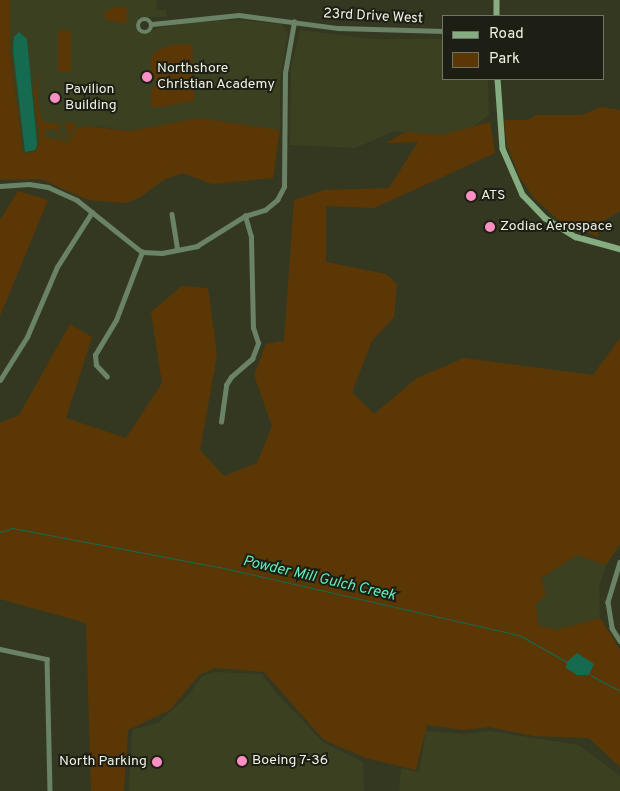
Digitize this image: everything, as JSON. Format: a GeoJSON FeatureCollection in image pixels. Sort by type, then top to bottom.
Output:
{"type":"FeatureCollection","features":[{"type":"Feature","properties":{"kind":"street"},"geometry":{"type":"LineString","coordinates":[[497,0],[497,15]]}},
{"type":"Feature","properties":{"kind":"street","name":"23rd Drive West"},"geometry":{"type":"LineString","coordinates":[[152,24],[239,15],[390,32],[442,31]]}},
{"type":"Feature","properties":{"kind":"street"},"geometry":{"type":"LineString","coordinates":[[0,186],[29,184],[48,187],[76,200],[142,252],[178,250],[197,246],[245,216],[265,210],[277,200],[284,187],[285,73],[294,22]]}},
{"type":"Feature","properties":{"kind":"street"},"geometry":{"type":"LineString","coordinates":[[498,80],[502,149],[523,195],[545,218],[576,237],[620,249]]}},
{"type":"Feature","properties":{"kind":"street"},"geometry":{"type":"LineString","coordinates":[[0,380],[27,336],[57,267],[92,212]]}},
{"type":"Feature","properties":{"kind":"street"},"geometry":{"type":"LineString","coordinates":[[172,214],[178,250]]}},
{"type":"Feature","properties":{"kind":"street"},"geometry":{"type":"LineString","coordinates":[[221,422],[226,385],[252,359],[258,343],[253,328],[251,237],[245,216]]}},
{"type":"Feature","properties":{"kind":"street"},"geometry":{"type":"LineString","coordinates":[[107,377],[96,365],[95,355],[116,320],[142,252]]}},
{"type":"Feature","properties":{"kind":"street"},"geometry":{"type":"LineString","coordinates":[[620,562],[608,602],[612,628],[620,641]]}},
{"type":"Feature","properties":{"kind":"street"},"geometry":{"type":"LineString","coordinates":[[0,649],[47,659],[50,791]]}},
{"type":"Feature","properties":{"kind":"shaded area","name":"Northshore Christian Academy"},"geometry":{"type":"Polygon","coordinates":[[[10,0],[156,0],[157,10],[166,10],[167,17],[139,17],[135,28],[143,35],[158,28],[193,22],[239,20],[282,24],[288,34],[280,79],[280,130],[200,118],[129,131],[97,126],[77,129],[68,142],[44,137],[36,151],[23,154],[10,51],[10,0]]]}},
{"type":"Feature","properties":{"kind":"shaded area"},"geometry":{"type":"Polygon","coordinates":[[[300,30],[373,39],[442,39],[442,80],[488,80],[489,115],[455,140],[395,131],[355,148],[290,145],[291,67],[300,30]]]}},
{"type":"Feature","properties":{"kind":"shaded area"},"geometry":{"type":"Polygon","coordinates":[[[19,32],[27,39],[37,145],[35,150],[25,152],[13,50],[14,37],[19,32]]]}},
{"type":"Feature","properties":{"kind":"shaded area"},"geometry":{"type":"Polygon","coordinates":[[[577,555],[606,565],[599,587],[600,618],[556,630],[538,625],[536,603],[546,594],[541,578],[577,555]]]}},
{"type":"Feature","properties":{"kind":"shaded area"},"geometry":{"type":"Polygon","coordinates":[[[577,653],[594,664],[589,675],[577,675],[566,668],[567,662],[577,653]]]}},
{"type":"Feature","properties":{"kind":"shaded area"},"geometry":{"type":"Polygon","coordinates":[[[215,672],[262,674],[278,695],[324,743],[363,762],[364,791],[129,791],[132,730],[158,723],[189,695],[202,676],[215,672]]]}},
{"type":"Feature","properties":{"kind":"shaded area"},"geometry":{"type":"Polygon","coordinates":[[[426,731],[464,734],[489,731],[579,745],[620,776],[620,791],[399,791],[401,768],[419,772],[426,731]]]}},
{"type":"Feature","properties":{"kind":"green space"},"geometry":{"type":"Polygon","coordinates":[[[0,0],[10,0],[10,51],[23,154],[36,151],[40,141],[34,92],[39,72],[37,101],[43,122],[63,125],[59,126],[60,138],[68,137],[65,122],[77,124],[68,138],[66,139],[60,139],[58,137],[57,129],[45,130],[45,137],[68,142],[77,128],[87,126],[129,131],[200,118],[280,130],[273,178],[212,184],[183,173],[165,179],[139,198],[125,203],[88,200],[41,179],[0,180],[0,0]]]}},
{"type":"Feature","properties":{"kind":"green space"},"geometry":{"type":"Polygon","coordinates":[[[112,7],[127,7],[126,23],[105,20],[105,10],[111,10],[112,7]]]}},
{"type":"Feature","properties":{"kind":"green space"},"geometry":{"type":"Polygon","coordinates":[[[58,30],[71,30],[71,72],[58,72],[58,30]]]}},
{"type":"Feature","properties":{"kind":"green space"},"geometry":{"type":"Polygon","coordinates":[[[192,44],[194,79],[155,80],[155,75],[151,75],[151,58],[156,51],[171,45],[192,44]]]}},
{"type":"Feature","properties":{"kind":"green space"},"geometry":{"type":"Polygon","coordinates":[[[155,82],[194,82],[194,87],[198,88],[194,89],[194,101],[154,108],[151,105],[151,88],[155,88],[155,82]]]}},
{"type":"Feature","properties":{"kind":"green space"},"geometry":{"type":"Polygon","coordinates":[[[601,107],[620,110],[620,211],[598,224],[598,237],[557,219],[534,198],[519,176],[507,145],[504,120],[528,120],[536,115],[582,115],[601,107]]]}},
{"type":"Feature","properties":{"kind":"green space"},"geometry":{"type":"Polygon","coordinates":[[[490,122],[495,153],[374,208],[326,206],[326,262],[386,274],[397,284],[394,317],[372,341],[352,392],[374,414],[417,378],[464,358],[593,375],[620,338],[620,544],[606,565],[577,555],[541,578],[546,594],[536,604],[538,625],[556,630],[600,618],[620,649],[620,767],[589,738],[534,736],[489,727],[463,730],[427,725],[416,770],[366,758],[324,740],[264,672],[215,668],[199,675],[170,710],[128,730],[124,791],[91,791],[86,623],[0,599],[0,423],[19,415],[70,324],[92,337],[66,418],[126,438],[162,383],[151,312],[182,286],[208,288],[217,355],[200,450],[224,476],[257,463],[272,426],[254,375],[266,344],[284,341],[294,200],[324,190],[389,188],[418,142],[386,143],[406,132],[442,135],[490,122]]]}},
{"type":"Feature","properties":{"kind":"green space"},"geometry":{"type":"Polygon","coordinates":[[[18,191],[48,200],[0,316],[0,220],[18,191]]]}},
{"type":"Feature","properties":{"kind":"waterway","name":"Powder Mill Gulch Creek"},"geometry":{"type":"LineString","coordinates":[[0,532],[12,528],[219,567],[519,635],[567,662]]}},
{"type":"Feature","properties":{"kind":"waterway","name":"Powder Mill Gulch Creek"},"geometry":{"type":"LineString","coordinates":[[590,675],[620,691]]}},
{"type":"Feature","properties":{"kind":"place","name":"Northshore Christian Academy"},"geometry":{"type":"Point","coordinates":[147,77]}},
{"type":"Feature","properties":{"kind":"place","name":"Pavilion Building"},"geometry":{"type":"Point","coordinates":[55,98]}},
{"type":"Feature","properties":{"kind":"place","name":"ATS"},"geometry":{"type":"Point","coordinates":[471,196]}},
{"type":"Feature","properties":{"kind":"place","name":"Zodiac Aerospace"},"geometry":{"type":"Point","coordinates":[490,227]}},
{"type":"Feature","properties":{"kind":"place","name":"Boeing 7-36"},"geometry":{"type":"Point","coordinates":[242,761]}},
{"type":"Feature","properties":{"kind":"place","name":"North Parking"},"geometry":{"type":"Point","coordinates":[157,762]}}]}
